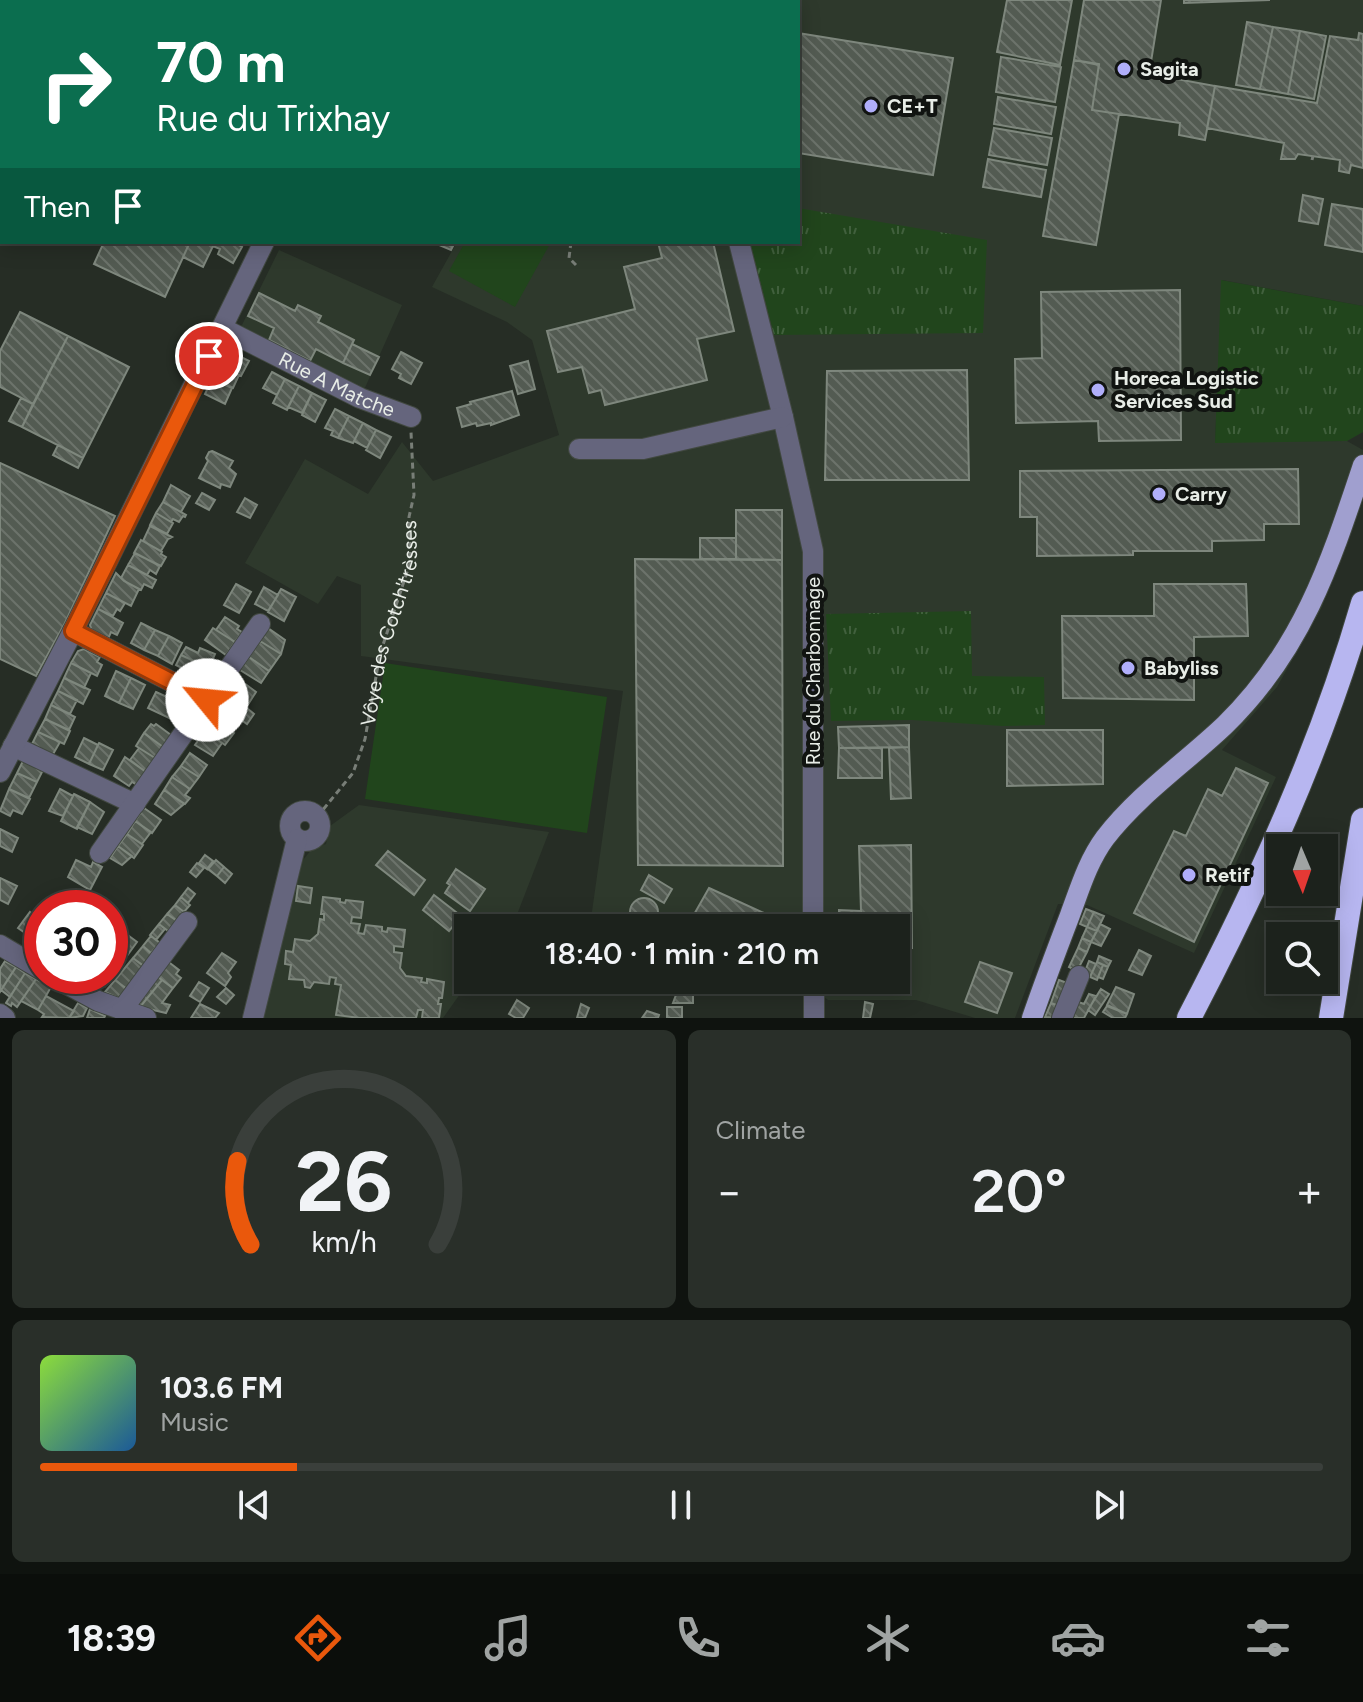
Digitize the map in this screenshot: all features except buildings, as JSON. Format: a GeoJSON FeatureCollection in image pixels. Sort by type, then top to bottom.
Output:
{"type":"FeatureCollection","features":[{"type":"Feature","properties":{"kind":"highway"},"geometry":{"type":"LineString","coordinates":[[1189,1018],[1241,919],[1279,837],[1330,705],[1363,603]]}},
{"type":"Feature","properties":{"kind":"highway"},"geometry":{"type":"LineString","coordinates":[[1331,1016],[1363,820]]}},
{"type":"Feature","properties":{"kind":"main road"},"geometry":{"type":"LineString","coordinates":[[1032,1018],[1090,862],[1125,815],[1224,725],[1265,681],[1305,619],[1331,562],[1363,465]]}},
{"type":"Feature","properties":{"kind":"street"},"geometry":{"type":"LineString","coordinates":[[0,772],[73,631],[263,244]]}},
{"type":"Feature","properties":{"kind":"street","name":"Rue du Charbonnage"},"geometry":{"type":"LineString","coordinates":[[740,244],[813,551],[813,914]]}},
{"type":"Feature","properties":{"kind":"street","name":"Rue A Matche"},"geometry":{"type":"LineString","coordinates":[[222,328],[360,398],[411,417]]}},
{"type":"Feature","properties":{"kind":"street"},"geometry":{"type":"LineString","coordinates":[[579,449],[643,449],[783,417]]}},
{"type":"Feature","properties":{"kind":"street"},"geometry":{"type":"LineString","coordinates":[[100,853],[260,624]]}},
{"type":"Feature","properties":{"kind":"street"},"geometry":{"type":"LineString","coordinates":[[73,631],[207,700]]}},
{"type":"Feature","properties":{"kind":"street"},"geometry":{"type":"LineString","coordinates":[[13,746],[135,804]]}},
{"type":"Feature","properties":{"kind":"street"},"geometry":{"type":"LineString","coordinates":[[253,1018],[297,839],[306,841],[314,838],[319,830],[317,817]]}},
{"type":"Feature","properties":{"kind":"street"},"geometry":{"type":"LineString","coordinates":[[122,1010],[187,922]]}},
{"type":"Feature","properties":{"kind":"street"},"geometry":{"type":"LineString","coordinates":[[0,945],[24,959]]}},
{"type":"Feature","properties":{"kind":"street"},"geometry":{"type":"LineString","coordinates":[[1062,1018],[1079,976]]}},
{"type":"Feature","properties":{"kind":"street"},"geometry":{"type":"LineString","coordinates":[[85,994],[146,1018]]}},
{"type":"Feature","properties":{"kind":"street"},"geometry":{"type":"LineString","coordinates":[[814,994],[814,1018]]}},
{"type":"Feature","properties":{"kind":"street"},"geometry":{"type":"LineString","coordinates":[[0,1014],[5,1018]]}},
{"type":"Feature","properties":{"kind":"path"},"geometry":{"type":"LineString","coordinates":[[571,244],[569,258],[576,265]]}},
{"type":"Feature","properties":{"kind":"path","name":"Vôye des Cotch'trèsses"},"geometry":{"type":"LineString","coordinates":[[317,817],[353,773],[365,739],[380,654],[410,563],[409,517],[414,495],[411,417]]}},
{"type":"Feature","properties":{"kind":"shaded area"},"geometry":{"type":"Polygon","coordinates":[[[800,0],[1363,0],[1363,306],[1222,280],[1215,442],[1347,441],[1363,450],[1363,488],[1322,607],[1277,687],[1222,750],[1276,777],[1194,953],[1087,905],[1058,904],[1015,1018],[975,1018],[916,1000],[828,1000],[820,994],[910,994],[910,914],[592,914],[623,691],[361,656],[361,585],[337,576],[318,604],[245,563],[305,459],[368,494],[402,442],[433,481],[559,435],[532,340],[507,322],[432,287],[456,244],[800,244],[800,0]]]}},
{"type":"Feature","properties":{"kind":"shaded area"},"geometry":{"type":"Polygon","coordinates":[[[279,250],[402,305],[364,390],[241,327],[279,250]]]}},
{"type":"Feature","properties":{"kind":"shaded area"},"geometry":{"type":"Polygon","coordinates":[[[359,805],[549,832],[517,914],[454,914],[454,994],[460,994],[443,1018],[261,1018],[303,860],[312,849],[326,844],[330,826],[359,805]]]}},
{"type":"Feature","properties":{"kind":"green space"},"geometry":{"type":"Polygon","coordinates":[[[800,208],[987,240],[983,333],[774,335],[751,244],[800,244],[800,208]]]}},
{"type":"Feature","properties":{"kind":"green space"},"geometry":{"type":"Polygon","coordinates":[[[464,244],[550,244],[515,307],[449,271],[464,244]]]}},
{"type":"Feature","properties":{"kind":"green space"},"geometry":{"type":"Polygon","coordinates":[[[1221,280],[1363,306],[1363,432],[1347,441],[1215,443],[1221,280]]]}},
{"type":"Feature","properties":{"kind":"green space"},"geometry":{"type":"Polygon","coordinates":[[[971,611],[972,676],[1044,677],[1045,725],[1002,726],[912,720],[831,721],[826,614],[971,611]]]}},
{"type":"Feature","properties":{"kind":"green space"},"geometry":{"type":"Polygon","coordinates":[[[385,663],[607,697],[587,833],[365,799],[385,663]]]}},
{"type":"Feature","properties":{"kind":"place","name":"Sagita"},"geometry":{"type":"Point","coordinates":[1124,69]}},
{"type":"Feature","properties":{"kind":"place","name":"CE+T"},"geometry":{"type":"Point","coordinates":[871,106]}},
{"type":"Feature","properties":{"kind":"place","name":"Horeca Logistic Services Sud"},"geometry":{"type":"Point","coordinates":[1098,390]}},
{"type":"Feature","properties":{"kind":"place","name":"Carry"},"geometry":{"type":"Point","coordinates":[1159,494]}},
{"type":"Feature","properties":{"kind":"place","name":"Babyliss"},"geometry":{"type":"Point","coordinates":[1128,668]}},
{"type":"Feature","properties":{"kind":"place","name":"Retif"},"geometry":{"type":"Point","coordinates":[1189,875]}},
{"type":"Feature","properties":{"kind":"route"},"geometry":{"type":"LineString","coordinates":[[207,700],[73,631],[209,356]]}}]}
